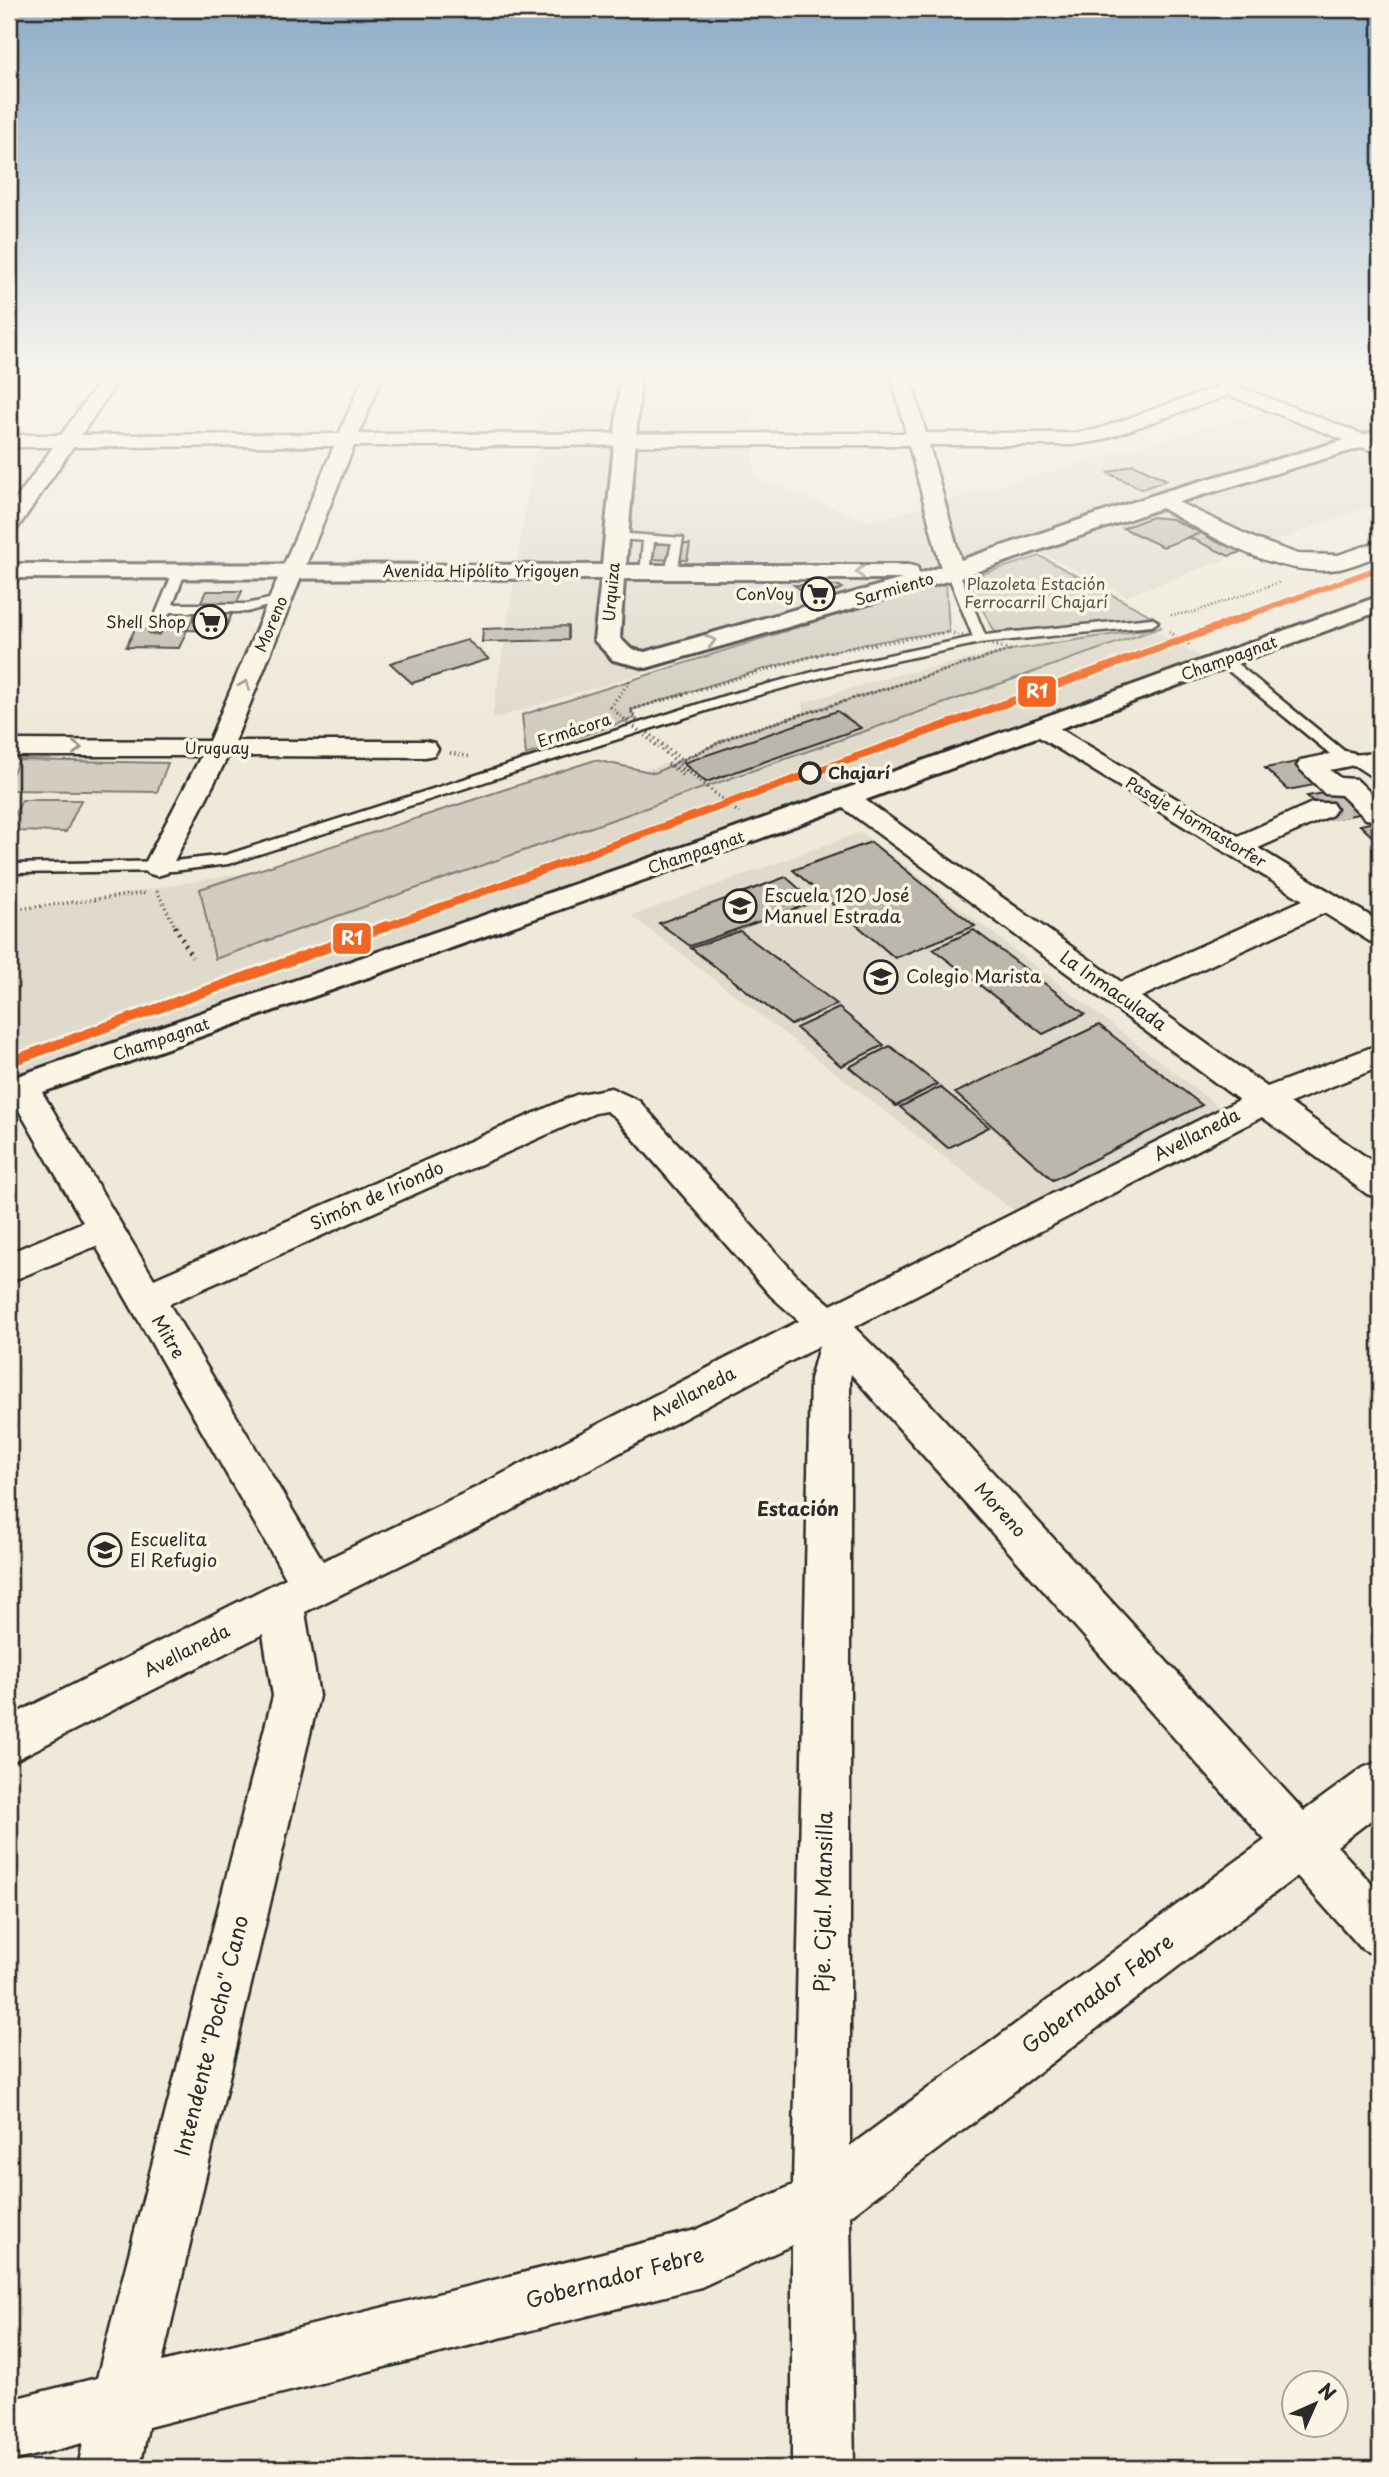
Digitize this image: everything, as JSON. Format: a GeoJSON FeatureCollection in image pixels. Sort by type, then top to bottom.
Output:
{"type":"FeatureCollection","features":[{"type":"Feature","properties":{"kind":"street"},"geometry":{"type":"LineString","coordinates":[[9,524],[33,490]]}},
{"type":"Feature","properties":{"kind":"street","name":"Moreno"},"geometry":{"type":"LineString","coordinates":[[162,875],[219,748],[327,490]]}},
{"type":"Feature","properties":{"kind":"street","name":"Urquiza"},"geometry":{"type":"LineString","coordinates":[[620,490],[607,640],[622,655],[646,660]]}},
{"type":"Feature","properties":{"kind":"street"},"geometry":{"type":"LineString","coordinates":[[931,490],[953,572]]}},
{"type":"Feature","properties":{"kind":"street","name":"Sarmiento"},"geometry":{"type":"LineString","coordinates":[[646,660],[953,572],[1161,500],[1199,490]]}},
{"type":"Feature","properties":{"kind":"street"},"geometry":{"type":"LineString","coordinates":[[1161,500],[1254,546],[1302,561],[1337,562],[1380,548]]}},
{"type":"Feature","properties":{"kind":"street","name":"Avenida Hipólito Yrigoyen"},"geometry":{"type":"LineString","coordinates":[[9,571],[953,572]]}},
{"type":"Feature","properties":{"kind":"street","name":"Champagnat"},"geometry":{"type":"LineString","coordinates":[[15,1089],[844,798],[1380,603]]}},
{"type":"Feature","properties":{"kind":"street","name":"Pasaje Hormastorfer"},"geometry":{"type":"LineString","coordinates":[[1040,727],[1380,935]]}},
{"type":"Feature","properties":{"kind":"street","name":"Uruguay"},"geometry":{"type":"LineString","coordinates":[[9,748],[425,749]]}},
{"type":"Feature","properties":{"kind":"street"},"geometry":{"type":"LineString","coordinates":[[1352,760],[1310,766],[1335,788],[1346,785],[1367,799]]}},
{"type":"Feature","properties":{"kind":"street","name":"La Inmaculada"},"geometry":{"type":"LineString","coordinates":[[844,798],[1266,1100],[1380,1185]]}},
{"type":"Feature","properties":{"kind":"street"},"geometry":{"type":"LineString","coordinates":[[1238,847],[1322,809]]}},
{"type":"Feature","properties":{"kind":"street"},"geometry":{"type":"LineString","coordinates":[[1119,995],[1326,901]]}},
{"type":"Feature","properties":{"kind":"street","name":"Avellaneda"},"geometry":{"type":"LineString","coordinates":[[9,1741],[297,1595],[834,1331],[1266,1100],[1380,1055]]}},
{"type":"Feature","properties":{"kind":"street","name":"Mitre"},"geometry":{"type":"LineString","coordinates":[[15,1089],[105,1228],[146,1298],[297,1595]]}},
{"type":"Feature","properties":{"kind":"street","name":"Moreno"},"geometry":{"type":"LineString","coordinates":[[611,1099],[627,1109],[784,1286],[834,1331],[903,1401],[1380,1931]]}},
{"type":"Feature","properties":{"kind":"street","name":"Simón de Iriondo"},"geometry":{"type":"LineString","coordinates":[[146,1298],[588,1103],[611,1099]]}},
{"type":"Feature","properties":{"kind":"street"},"geometry":{"type":"LineString","coordinates":[[9,1269],[105,1228]]}},
{"type":"Feature","properties":{"kind":"street","name":"Pje. Cjal. Mansilla"},"geometry":{"type":"LineString","coordinates":[[823,2468],[821,2202],[830,1379],[834,1331]]}},
{"type":"Feature","properties":{"kind":"street","name":"Intendente \"Pocho\" Cano"},"geometry":{"type":"LineString","coordinates":[[109,2468],[122,2402],[296,1696],[297,1595]]}},
{"type":"Feature","properties":{"kind":"street","name":"Gobernador Febre"},"geometry":{"type":"LineString","coordinates":[[9,2431],[701,2258],[821,2202],[1380,1784]]}},
{"type":"Feature","properties":{"kind":"lane"},"geometry":{"type":"LineString","coordinates":[[616,537],[679,540],[671,572]]}},
{"type":"Feature","properties":{"kind":"lane"},"geometry":{"type":"LineString","coordinates":[[645,572],[649,538]]}},
{"type":"Feature","properties":{"kind":"lane"},"geometry":{"type":"LineString","coordinates":[[155,630],[180,570]]}},
{"type":"Feature","properties":{"kind":"lane"},"geometry":{"type":"LineString","coordinates":[[953,572],[980,639]]}},
{"type":"Feature","properties":{"kind":"lane"},"geometry":{"type":"LineString","coordinates":[[168,604],[247,608],[282,600]]}},
{"type":"Feature","properties":{"kind":"lane","name":"Ermácora"},"geometry":{"type":"LineString","coordinates":[[9,870],[162,875],[228,859],[732,698],[832,671],[980,639],[1152,622]]}},
{"type":"Feature","properties":{"kind":"lane"},"geometry":{"type":"LineString","coordinates":[[1221,660],[1352,760],[1380,778]]}},
{"type":"Feature","properties":{"kind":"lane"},"geometry":{"type":"LineString","coordinates":[[1352,760],[1380,757]]}},
{"type":"Feature","properties":{"kind":"path"},"geometry":{"type":"LineString","coordinates":[[1221,660],[1132,611],[1166,615],[1194,612],[1337,562]]}},
{"type":"Feature","properties":{"kind":"path"},"geometry":{"type":"LineString","coordinates":[[610,707],[738,813]]}},
{"type":"Feature","properties":{"kind":"path"},"geometry":{"type":"LineString","coordinates":[[681,775],[668,764],[686,774],[690,773]]}},
{"type":"Feature","properties":{"kind":"path"},"geometry":{"type":"LineString","coordinates":[[9,910],[162,875],[192,957]]}},
{"type":"Feature","properties":{"kind":"shaded area"},"geometry":{"type":"Polygon","coordinates":[[[529,490],[785,490],[870,522],[986,490],[1380,490],[1380,502],[1127,596],[1039,552],[492,719],[529,490]]]}},
{"type":"Feature","properties":{"kind":"shaded area"},"geometry":{"type":"Polygon","coordinates":[[[1149,627],[1207,661],[9,1078],[9,913],[261,870],[566,768],[620,778],[806,719],[802,703],[889,677],[1057,639],[1149,627]]]}},
{"type":"Feature","properties":{"kind":"shaded area","name":"Colegio Marista"},"geometry":{"type":"Polygon","coordinates":[[[861,832],[1219,1107],[1018,1214],[632,916],[861,832]]]}},
{"type":"Feature","properties":{"kind":"green space","name":"Plazoleta Estación Ferrocarril Chajarí"},"geometry":{"type":"Polygon","coordinates":[[[1040,556],[1157,619],[995,632],[966,579],[1040,556]]]}},
{"type":"Feature","properties":{"kind":"green space"},"geometry":{"type":"Polygon","coordinates":[[[946,580],[949,632],[828,652],[749,673],[631,710],[635,718],[526,755],[522,715],[946,580]]]}},
{"type":"Feature","properties":{"kind":"green space"},"geometry":{"type":"Polygon","coordinates":[[[1162,627],[215,959],[200,889],[595,760],[655,773],[735,735],[1011,650],[1162,627]]]}},
{"type":"Feature","properties":{"kind":"green space"},"geometry":{"type":"Polygon","coordinates":[[[19,760],[168,763],[157,792],[9,790],[9,780],[19,760]]]}},
{"type":"Feature","properties":{"kind":"green space"},"geometry":{"type":"Polygon","coordinates":[[[22,800],[81,800],[66,832],[9,831],[9,825],[22,800]]]}},
{"type":"Feature","properties":{"kind":"building"},"geometry":{"type":"Polygon","coordinates":[[[1152,517],[1172,519],[1201,533],[1163,547],[1123,528],[1152,517]]]}},
{"type":"Feature","properties":{"kind":"building"},"geometry":{"type":"Polygon","coordinates":[[[1201,533],[1242,552],[1229,556],[1188,537],[1201,533]]]}},
{"type":"Feature","properties":{"kind":"building"},"geometry":{"type":"Polygon","coordinates":[[[642,544],[690,544],[687,560],[640,559],[642,544]]]}},
{"type":"Feature","properties":{"kind":"building","name":"ConVoy"},"geometry":{"type":"Polygon","coordinates":[[[794,585],[840,586],[842,588],[817,601],[794,585]]]}},
{"type":"Feature","properties":{"kind":"building"},"geometry":{"type":"Polygon","coordinates":[[[206,591],[242,591],[232,614],[195,614],[206,591]]]}},
{"type":"Feature","properties":{"kind":"building","name":"Shell Shop"},"geometry":{"type":"Polygon","coordinates":[[[195,614],[232,614],[224,631],[187,630],[195,614]]]}},
{"type":"Feature","properties":{"kind":"building"},"geometry":{"type":"Polygon","coordinates":[[[568,626],[568,640],[482,642],[483,629],[568,626]]]}},
{"type":"Feature","properties":{"kind":"building"},"geometry":{"type":"Polygon","coordinates":[[[135,629],[187,630],[179,648],[126,647],[135,629]]]}},
{"type":"Feature","properties":{"kind":"building"},"geometry":{"type":"Polygon","coordinates":[[[467,640],[489,659],[412,683],[390,663],[467,640]]]}},
{"type":"Feature","properties":{"kind":"building"},"geometry":{"type":"Polygon","coordinates":[[[837,711],[861,728],[706,782],[683,763],[837,711]]]}},
{"type":"Feature","properties":{"kind":"building"},"geometry":{"type":"Polygon","coordinates":[[[1302,761],[1325,783],[1288,790],[1265,768],[1302,761]]]}},
{"type":"Feature","properties":{"kind":"building"},"geometry":{"type":"Polygon","coordinates":[[[1345,789],[1370,812],[1332,819],[1307,796],[1345,789]]]}},
{"type":"Feature","properties":{"kind":"building"},"geometry":{"type":"Polygon","coordinates":[[[1380,821],[1380,844],[1360,825],[1380,821]]]}},
{"type":"Feature","properties":{"kind":"building"},"geometry":{"type":"Polygon","coordinates":[[[871,842],[975,926],[895,958],[793,870],[871,842]]]}},
{"type":"Feature","properties":{"kind":"building"},"geometry":{"type":"Polygon","coordinates":[[[786,877],[814,902],[690,946],[659,923],[786,877]]]}},
{"type":"Feature","properties":{"kind":"building"},"geometry":{"type":"Polygon","coordinates":[[[974,930],[1085,1014],[1043,1034],[933,949],[974,930]]]}},
{"type":"Feature","properties":{"kind":"building"},"geometry":{"type":"Polygon","coordinates":[[[740,931],[837,1004],[791,1025],[691,948],[740,931]]]}},
{"type":"Feature","properties":{"kind":"building"},"geometry":{"type":"Polygon","coordinates":[[[839,1008],[884,1045],[841,1066],[796,1028],[839,1008]]]}},
{"type":"Feature","properties":{"kind":"building"},"geometry":{"type":"Polygon","coordinates":[[[1099,1025],[1202,1105],[1053,1180],[955,1093],[1099,1025]]]}},
{"type":"Feature","properties":{"kind":"building"},"geometry":{"type":"Polygon","coordinates":[[[890,1046],[937,1084],[896,1106],[849,1067],[890,1046]]]}},
{"type":"Feature","properties":{"kind":"building"},"geometry":{"type":"Polygon","coordinates":[[[940,1087],[989,1127],[948,1148],[900,1107],[940,1087]]]}},
{"type":"Feature","properties":{"kind":"tunnel"},"geometry":{"type":"LineString","coordinates":[[1322,809],[1359,801]]}},
{"type":"Feature","properties":{"kind":"transit line","name":"R1"},"geometry":{"type":"LineString","coordinates":[[9,1062],[1380,568]]}},
{"type":"Feature","properties":{"kind":"place","name":"ConVoy"},"geometry":{"type":"Point","coordinates":[818,594]}},
{"type":"Feature","properties":{"kind":"place","name":"Shell Shop"},"geometry":{"type":"Point","coordinates":[210,622]}},
{"type":"Feature","properties":{"kind":"place","name":"Chajarí"},"geometry":{"type":"Point","coordinates":[810,773]}},
{"type":"Feature","properties":{"kind":"place","name":"Escuela 120 José Manuel Estrada"},"geometry":{"type":"Point","coordinates":[740,906]}},
{"type":"Feature","properties":{"kind":"place","name":"Colegio Marista"},"geometry":{"type":"Point","coordinates":[881,977]}},
{"type":"Feature","properties":{"kind":"place","name":"Escuelita El Refugio"},"geometry":{"type":"Point","coordinates":[105,1550]}},
{"type":"Feature","properties":{"kind":"district","name":"Estación"},"geometry":{"type":"Point","coordinates":[798,1509]}}]}
